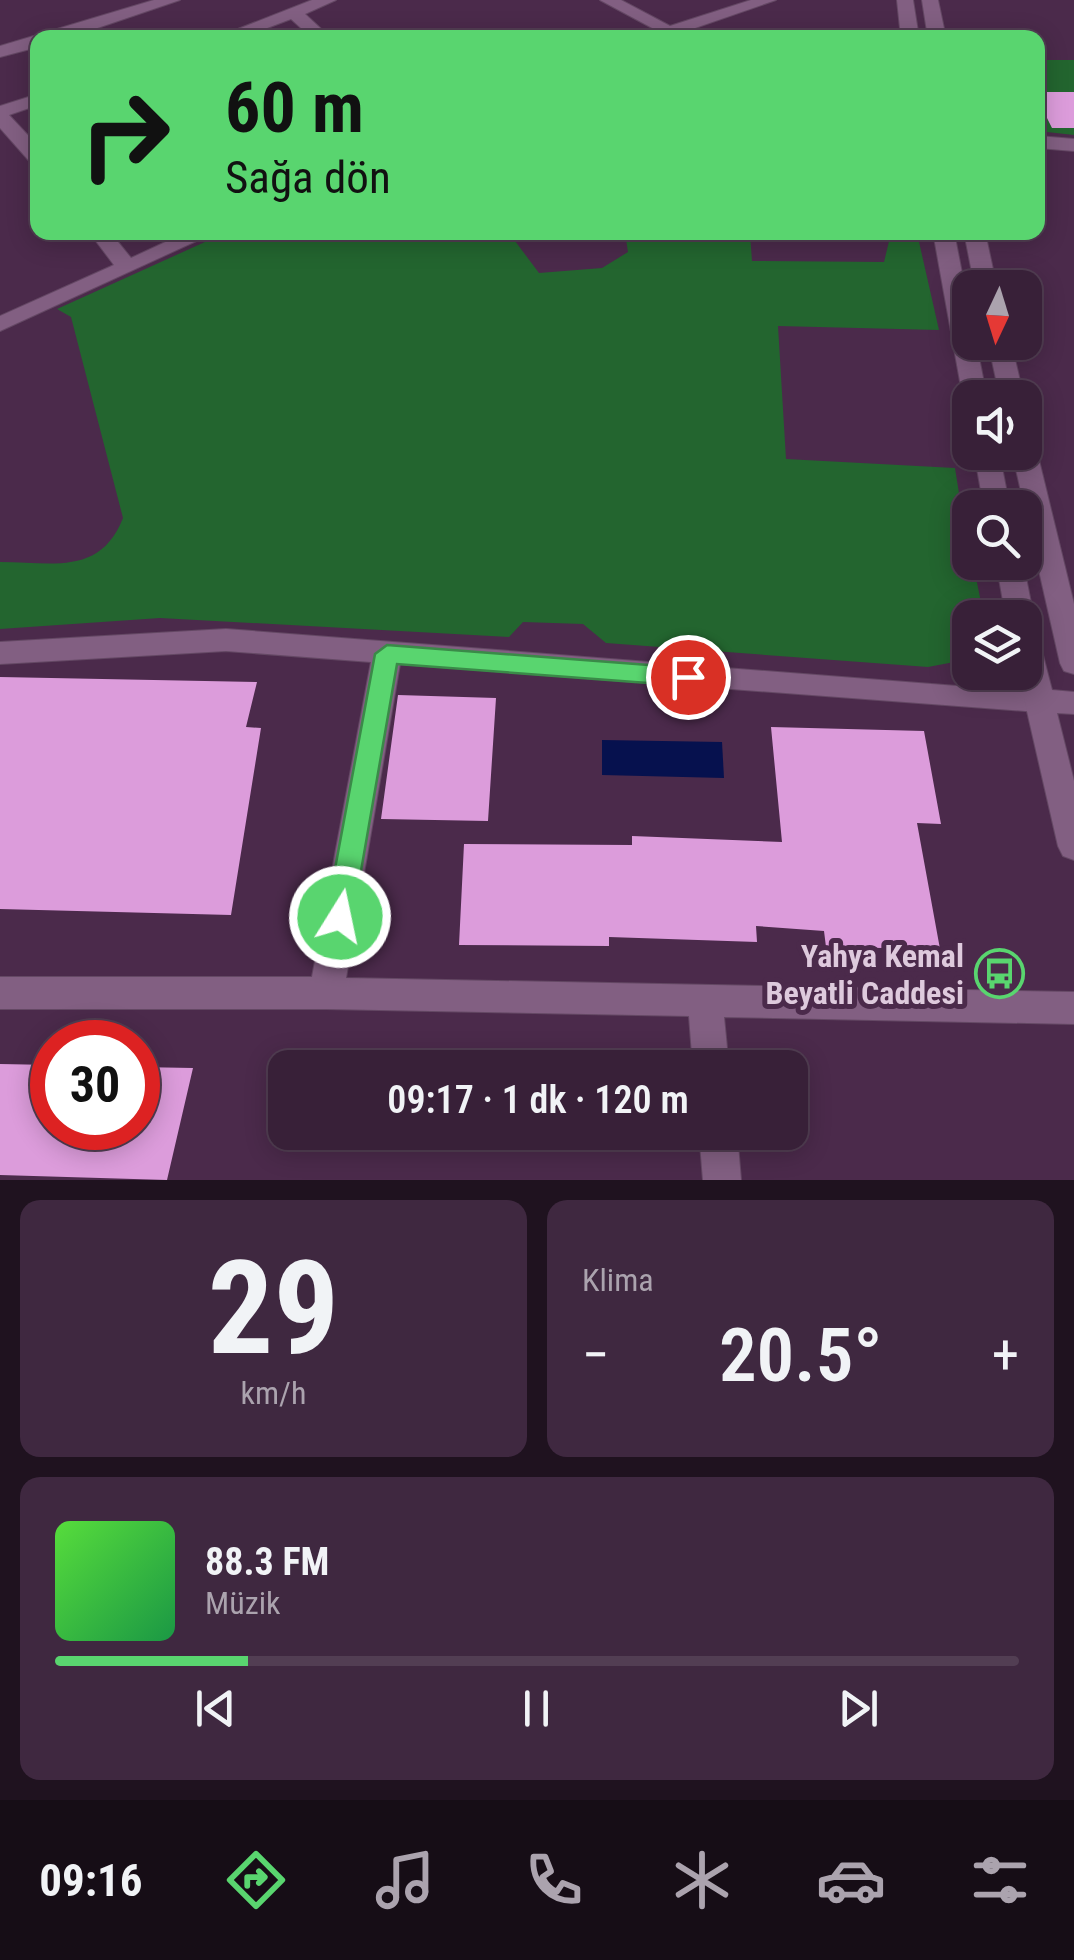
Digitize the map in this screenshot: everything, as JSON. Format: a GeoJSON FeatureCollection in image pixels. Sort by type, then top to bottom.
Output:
{"type":"FeatureCollection","features":[{"type":"Feature","properties":{"kind":"street"},"geometry":{"type":"LineString","coordinates":[[74,30],[172,0]]}},
{"type":"Feature","properties":{"kind":"street"},"geometry":{"type":"LineString","coordinates":[[247,30],[328,0]]}},
{"type":"Feature","properties":{"kind":"street"},"geometry":{"type":"LineString","coordinates":[[608,0],[665,30]]}},
{"type":"Feature","properties":{"kind":"street"},"geometry":{"type":"LineString","coordinates":[[675,30],[768,0]]}},
{"type":"Feature","properties":{"kind":"street"},"geometry":{"type":"LineString","coordinates":[[904,0],[909,30]]}},
{"type":"Feature","properties":{"kind":"street"},"geometry":{"type":"LineString","coordinates":[[930,0],[936,30]]}},
{"type":"Feature","properties":{"kind":"street"},"geometry":{"type":"LineString","coordinates":[[295,14],[314,30]]}},
{"type":"Feature","properties":{"kind":"street"},"geometry":{"type":"LineString","coordinates":[[0,52],[30,43]]}},
{"type":"Feature","properties":{"kind":"street"},"geometry":{"type":"LineString","coordinates":[[30,102],[0,114],[30,150]]}},
{"type":"Feature","properties":{"kind":"street"},"geometry":{"type":"LineString","coordinates":[[1045,143],[1074,145]]}},
{"type":"Feature","properties":{"kind":"street"},"geometry":{"type":"LineString","coordinates":[[105,240],[127,267]]}},
{"type":"Feature","properties":{"kind":"street"},"geometry":{"type":"LineString","coordinates":[[0,324],[188,240]]}},
{"type":"Feature","properties":{"kind":"street"},"geometry":{"type":"LineString","coordinates":[[945,240],[972,380]]}},
{"type":"Feature","properties":{"kind":"street"},"geometry":{"type":"LineString","coordinates":[[976,240],[982,270]]}},
{"type":"Feature","properties":{"kind":"street"},"geometry":{"type":"LineString","coordinates":[[1028,470],[1074,664]]}},
{"type":"Feature","properties":{"kind":"street"},"geometry":{"type":"LineString","coordinates":[[0,653],[226,640],[1074,703]]}},
{"type":"Feature","properties":{"kind":"street"},"geometry":{"type":"LineString","coordinates":[[326,992],[387,654]]}},
{"type":"Feature","properties":{"kind":"street"},"geometry":{"type":"LineString","coordinates":[[1035,690],[1074,846]]}},
{"type":"Feature","properties":{"kind":"street"},"geometry":{"type":"LineString","coordinates":[[0,993],[326,992],[1074,1008]]}},
{"type":"Feature","properties":{"kind":"street"},"geometry":{"type":"LineString","coordinates":[[705,1003],[710,1050]]}},
{"type":"Feature","properties":{"kind":"street"},"geometry":{"type":"LineString","coordinates":[[720,1150],[722,1180]]}},
{"type":"Feature","properties":{"kind":"green space"},"geometry":{"type":"Polygon","coordinates":[[[1045,60],[1074,60],[1074,135],[1045,132],[1045,60]]]}},
{"type":"Feature","properties":{"kind":"green space"},"geometry":{"type":"Polygon","coordinates":[[[209,240],[514,240],[539,273],[602,268],[628,252],[626,240],[750,240],[752,261],[884,262],[889,240],[919,240],[939,330],[778,326],[786,459],[955,470],[959,490],[952,490],[952,580],[976,580],[981,600],[952,600],[952,662],[928,667],[606,643],[583,624],[523,622],[509,637],[160,618],[0,629],[0,562],[56,563],[88,557],[113,537],[123,518],[71,317],[57,309],[209,240]]]}},
{"type":"Feature","properties":{"kind":"shaded area"},"geometry":{"type":"Polygon","coordinates":[[[602,740],[722,742],[724,778],[602,775],[602,740]]]}},
{"type":"Feature","properties":{"kind":"building"},"geometry":{"type":"Polygon","coordinates":[[[1045,92],[1074,92],[1074,128],[1052,128],[1045,92]]]}},
{"type":"Feature","properties":{"kind":"building"},"geometry":{"type":"Polygon","coordinates":[[[0,677],[257,682],[246,727],[261,728],[231,915],[0,909],[0,677]]]}},
{"type":"Feature","properties":{"kind":"building"},"geometry":{"type":"Polygon","coordinates":[[[398,695],[496,698],[488,821],[381,819],[398,695]]]}},
{"type":"Feature","properties":{"kind":"building"},"geometry":{"type":"Polygon","coordinates":[[[771,727],[924,731],[941,824],[917,823],[940,949],[826,947],[824,931],[756,926],[757,942],[609,937],[609,946],[459,945],[464,844],[632,845],[632,836],[782,842],[771,727]]]}},
{"type":"Feature","properties":{"kind":"building"},"geometry":{"type":"Polygon","coordinates":[[[0,1064],[30,1065],[30,1150],[160,1150],[160,1067],[193,1068],[167,1180],[0,1175],[0,1064]]]}},
{"type":"Feature","properties":{"kind":"place","name":"Yahya Kemal Beyatli Caddesi"},"geometry":{"type":"Point","coordinates":[999,974]}},
{"type":"Feature","properties":{"kind":"route"},"geometry":{"type":"LineString","coordinates":[[340,917],[387,654],[688,677]]}}]}
